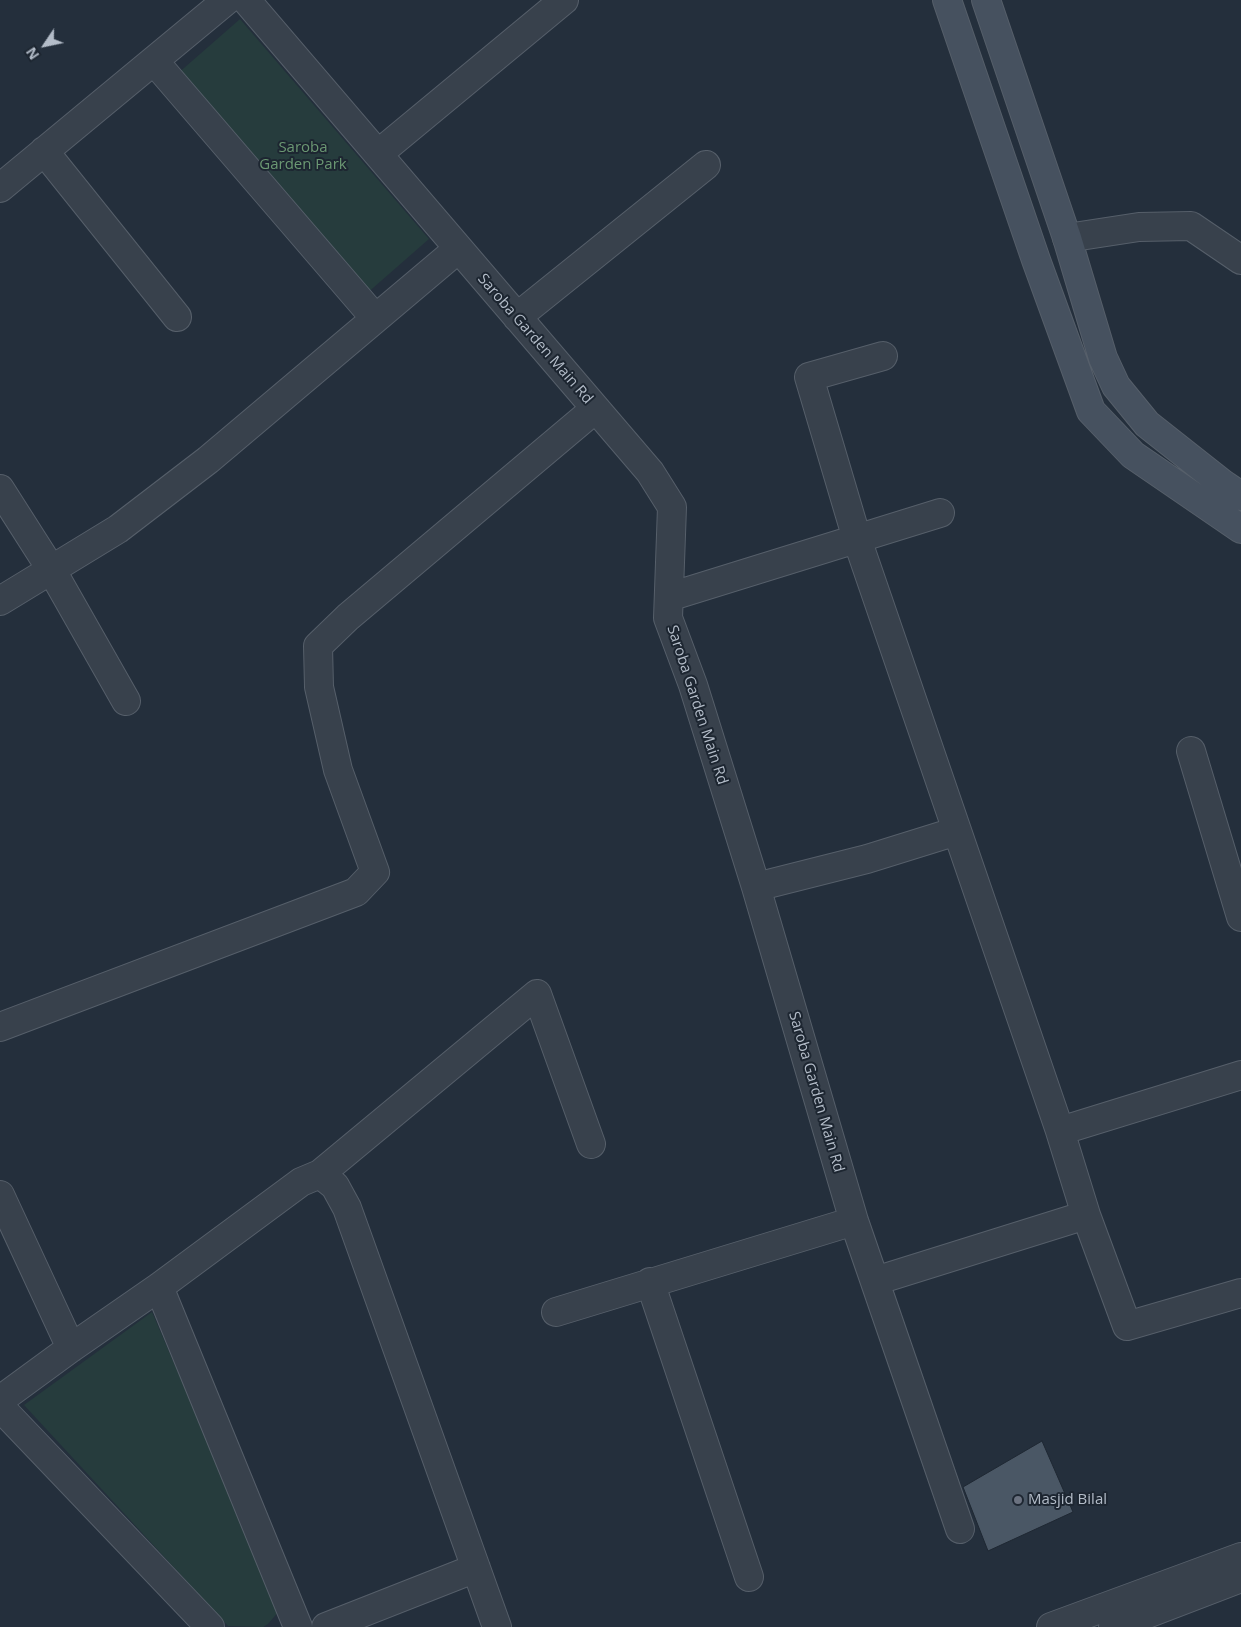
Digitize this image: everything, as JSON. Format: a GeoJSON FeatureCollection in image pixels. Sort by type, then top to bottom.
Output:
{"type":"FeatureCollection","features":[{"type":"Feature","properties":{"kind":"main road"},"geometry":{"type":"LineString","coordinates":[[947,0],[1033,251],[1091,411],[1133,455],[1241,529]]}},
{"type":"Feature","properties":{"kind":"main road"},"geometry":{"type":"LineString","coordinates":[[986,0],[1067,238],[1103,358],[1116,386],[1147,424],[1241,496]]}},
{"type":"Feature","properties":{"kind":"street"},"geometry":{"type":"LineString","coordinates":[[0,188],[227,0]]}},
{"type":"Feature","properties":{"kind":"street","name":"Saroba Garden Main Rd"},"geometry":{"type":"LineString","coordinates":[[246,0],[650,472],[672,507],[668,618],[692,685],[756,886],[854,1221],[960,1529]]}},
{"type":"Feature","properties":{"kind":"street"},"geometry":{"type":"LineString","coordinates":[[378,154],[564,0]]}},
{"type":"Feature","properties":{"kind":"street"},"geometry":{"type":"LineString","coordinates":[[154,61],[375,318]]}},
{"type":"Feature","properties":{"kind":"street"},"geometry":{"type":"LineString","coordinates":[[44,152],[177,317]]}},
{"type":"Feature","properties":{"kind":"street"},"geometry":{"type":"LineString","coordinates":[[517,317],[706,165]]}},
{"type":"Feature","properties":{"kind":"street"},"geometry":{"type":"LineString","coordinates":[[1067,238],[1140,227],[1191,226],[1241,260]]}},
{"type":"Feature","properties":{"kind":"street"},"geometry":{"type":"LineString","coordinates":[[0,601],[118,529],[208,460],[458,249]]}},
{"type":"Feature","properties":{"kind":"street"},"geometry":{"type":"LineString","coordinates":[[883,356],[809,377],[857,539],[1060,1131],[1086,1215],[1127,1326],[1241,1294]]}},
{"type":"Feature","properties":{"kind":"street"},"geometry":{"type":"LineString","coordinates":[[0,1027],[356,892],[375,872],[338,770],[320,687],[318,646],[348,617],[595,409]]}},
{"type":"Feature","properties":{"kind":"street"},"geometry":{"type":"LineString","coordinates":[[0,489],[51,569],[126,701]]}},
{"type":"Feature","properties":{"kind":"street"},"geometry":{"type":"LineString","coordinates":[[669,597],[940,513]]}},
{"type":"Feature","properties":{"kind":"street"},"geometry":{"type":"LineString","coordinates":[[1191,751],[1241,917]]}},
{"type":"Feature","properties":{"kind":"street"},"geometry":{"type":"LineString","coordinates":[[756,886],[867,859],[957,831]]}},
{"type":"Feature","properties":{"kind":"street"},"geometry":{"type":"LineString","coordinates":[[0,1400],[159,1287],[301,1182],[320,1174],[537,994],[591,1144]]}},
{"type":"Feature","properties":{"kind":"street"},"geometry":{"type":"LineString","coordinates":[[1060,1131],[1241,1075]]}},
{"type":"Feature","properties":{"kind":"street"},"geometry":{"type":"LineString","coordinates":[[320,1174],[335,1186],[347,1208],[497,1627]]}},
{"type":"Feature","properties":{"kind":"street"},"geometry":{"type":"LineString","coordinates":[[0,1195],[71,1348]]}},
{"type":"Feature","properties":{"kind":"street"},"geometry":{"type":"LineString","coordinates":[[875,1282],[1086,1215]]}},
{"type":"Feature","properties":{"kind":"street"},"geometry":{"type":"LineString","coordinates":[[556,1312],[854,1221]]}},
{"type":"Feature","properties":{"kind":"street"},"geometry":{"type":"LineString","coordinates":[[650,1282],[749,1578]]}},
{"type":"Feature","properties":{"kind":"street"},"geometry":{"type":"LineString","coordinates":[[159,1287],[298,1627]]}},
{"type":"Feature","properties":{"kind":"street"},"geometry":{"type":"LineString","coordinates":[[0,1407],[210,1627]]}},
{"type":"Feature","properties":{"kind":"street"},"geometry":{"type":"LineString","coordinates":[[1051,1627],[1241,1557]]}},
{"type":"Feature","properties":{"kind":"street"},"geometry":{"type":"LineString","coordinates":[[326,1627],[476,1568]]}},
{"type":"Feature","properties":{"kind":"street"},"geometry":{"type":"LineString","coordinates":[[1113,1627],[1241,1578]]}},
{"type":"Feature","properties":{"kind":"green space","name":"Saroba Garden Park"},"geometry":{"type":"Polygon","coordinates":[[[240,19],[429,239],[365,295],[176,75],[240,19]]]}},
{"type":"Feature","properties":{"kind":"green space"},"geometry":{"type":"Polygon","coordinates":[[[152,1312],[280,1610],[263,1627],[228,1626],[24,1405],[152,1312]]]}},
{"type":"Feature","properties":{"kind":"building","name":"Masjid Bilal"},"geometry":{"type":"Polygon","coordinates":[[[1042,1441],[1073,1512],[988,1551],[963,1487],[1042,1441]]]}},
{"type":"Feature","properties":{"kind":"place","name":"Masjid Bilal"},"geometry":{"type":"Point","coordinates":[1018,1500]}}]}
